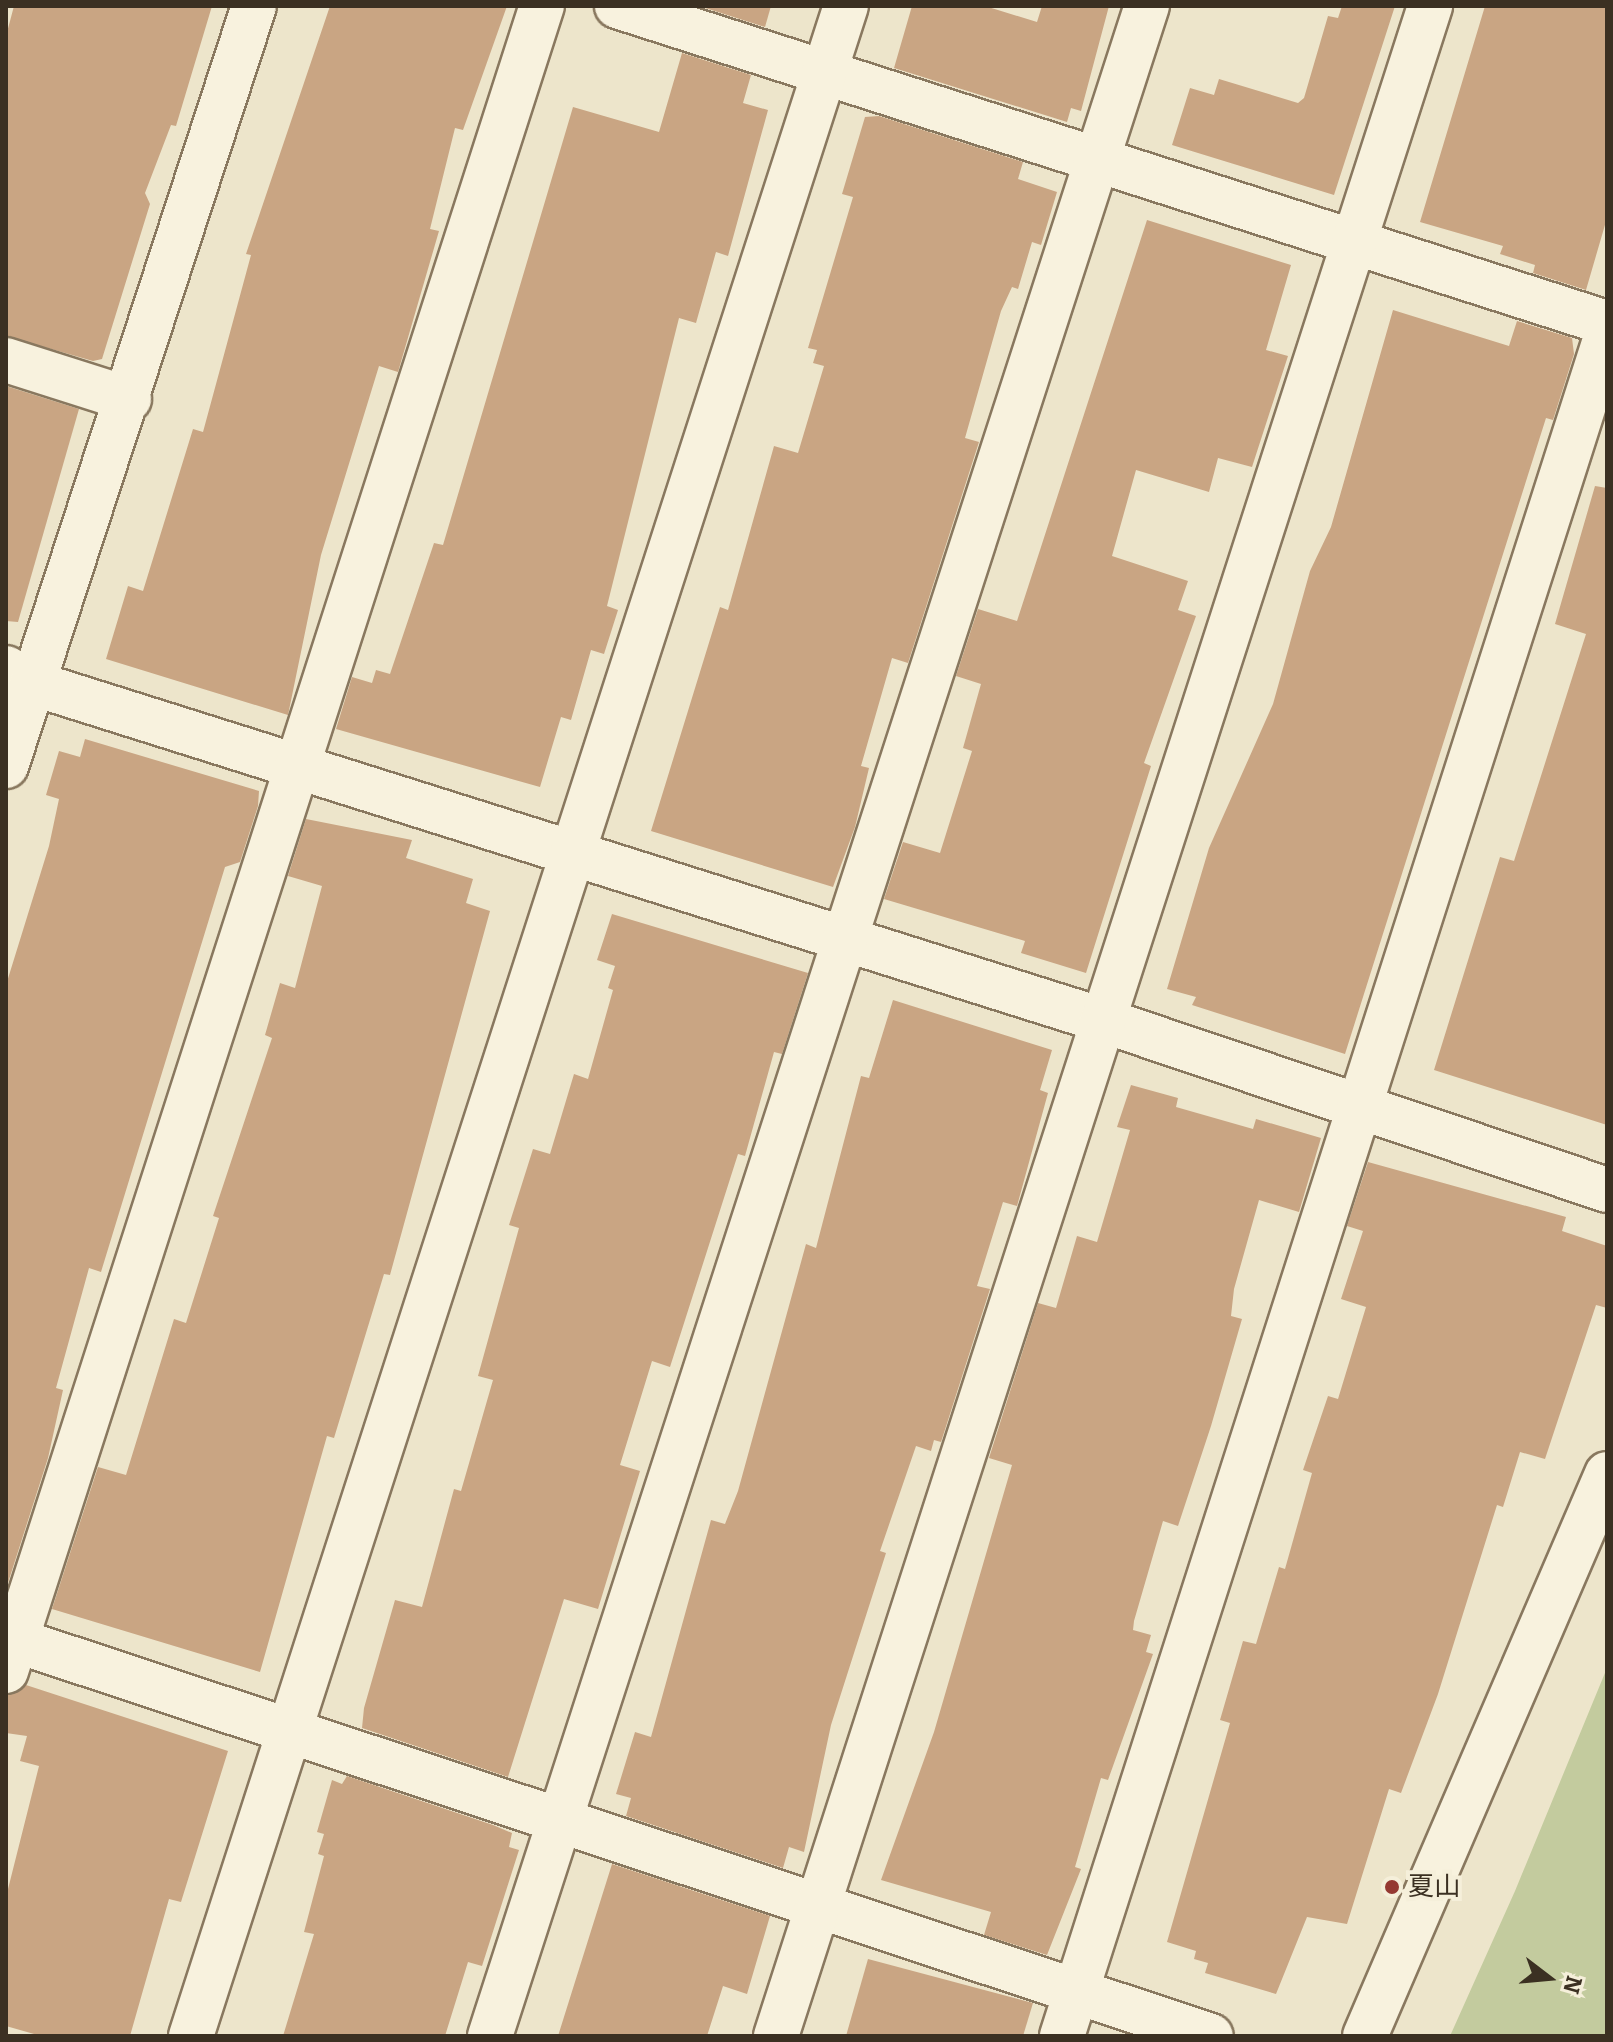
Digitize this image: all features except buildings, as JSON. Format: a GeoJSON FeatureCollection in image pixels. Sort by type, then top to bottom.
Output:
{"type":"FeatureCollection","features":[{"type":"Feature","properties":{"kind":"street"},"geometry":{"type":"LineString","coordinates":[[6,766],[19,675],[129,399],[254,6]]}},
{"type":"Feature","properties":{"kind":"street"},"geometry":{"type":"LineString","coordinates":[[542,6],[9,1649],[286,1729],[1211,2036]]}},
{"type":"Feature","properties":{"kind":"street"},"geometry":{"type":"LineString","coordinates":[[617,6],[824,74],[1100,157],[1607,323]]}},
{"type":"Feature","properties":{"kind":"street"},"geometry":{"type":"LineString","coordinates":[[191,2036],[286,1729],[575,858],[846,6]]}},
{"type":"Feature","properties":{"kind":"street"},"geometry":{"type":"LineString","coordinates":[[490,2036],[1147,6]]}},
{"type":"Feature","properties":{"kind":"street"},"geometry":{"type":"LineString","coordinates":[[776,2036],[1430,6]]}},
{"type":"Feature","properties":{"kind":"street"},"geometry":{"type":"LineString","coordinates":[[1062,2036],[1607,333]]}},
{"type":"Feature","properties":{"kind":"street"},"geometry":{"type":"LineString","coordinates":[[6,360],[129,399]]}},
{"type":"Feature","properties":{"kind":"street"},"geometry":{"type":"LineString","coordinates":[[19,675],[575,858],[847,938],[1102,1020],[1358,1110],[1607,1190]]}},
{"type":"Feature","properties":{"kind":"street"},"geometry":{"type":"LineString","coordinates":[[1365,2036],[1607,1474]]}},
{"type":"Feature","properties":{"kind":"green space"},"geometry":{"type":"Polygon","coordinates":[[[1607,1668],[1607,2036],[1450,2036],[1515,1891],[1607,1668]]]}},
{"type":"Feature","properties":{"kind":"place","name":"夏山"},"geometry":{"type":"Point","coordinates":[1392,1887]}}]}
